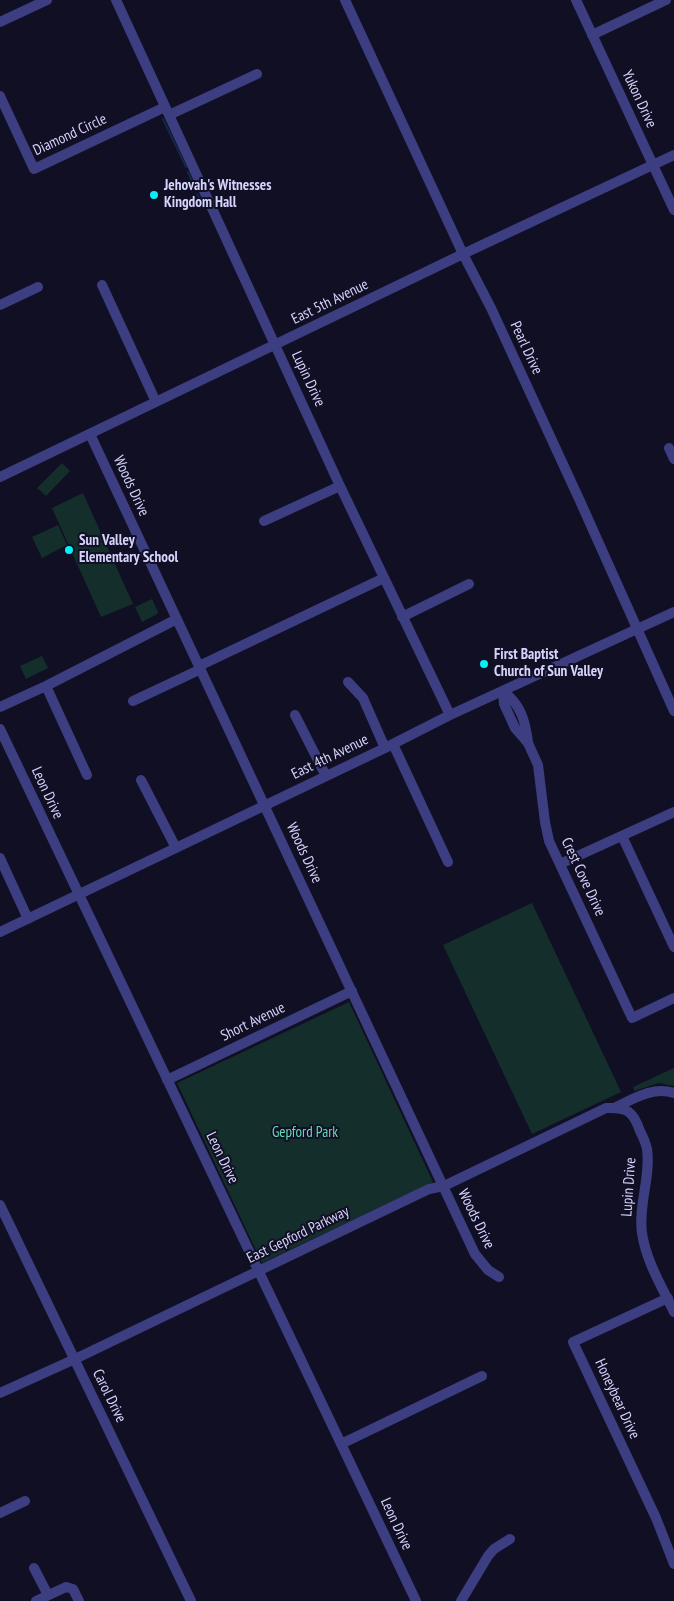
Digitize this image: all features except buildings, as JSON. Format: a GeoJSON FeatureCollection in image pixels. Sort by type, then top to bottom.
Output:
{"type":"FeatureCollection","features":[{"type":"Feature","properties":{"kind":"street"},"geometry":{"type":"LineString","coordinates":[[0,22],[47,0]]}},
{"type":"Feature","properties":{"kind":"street","name":"Lupin Drive"},"geometry":{"type":"LineString","coordinates":[[116,0],[340,486],[450,715]]}},
{"type":"Feature","properties":{"kind":"street","name":"Pearl Drive"},"geometry":{"type":"LineString","coordinates":[[344,0],[463,254],[499,325],[674,711]]}},
{"type":"Feature","properties":{"kind":"street","name":"Yukon Drive"},"geometry":{"type":"LineString","coordinates":[[576,0],[674,210]]}},
{"type":"Feature","properties":{"kind":"street"},"geometry":{"type":"LineString","coordinates":[[592,35],[666,0]]}},
{"type":"Feature","properties":{"kind":"street"},"geometry":{"type":"LineString","coordinates":[[167,111],[257,74]]}},
{"type":"Feature","properties":{"kind":"street","name":"Diamond Circle"},"geometry":{"type":"LineString","coordinates":[[0,96],[34,169],[167,111]]}},
{"type":"Feature","properties":{"kind":"street","name":"East 5th Avenue"},"geometry":{"type":"LineString","coordinates":[[0,478],[674,154]]}},
{"type":"Feature","properties":{"kind":"street"},"geometry":{"type":"LineString","coordinates":[[102,285],[156,402]]}},
{"type":"Feature","properties":{"kind":"street"},"geometry":{"type":"LineString","coordinates":[[0,305],[38,287]]}},
{"type":"Feature","properties":{"kind":"street","name":"Woods Drive"},"geometry":{"type":"LineString","coordinates":[[90,434],[475,1254],[488,1270],[499,1277]]}},
{"type":"Feature","properties":{"kind":"street"},"geometry":{"type":"LineString","coordinates":[[669,448],[674,459]]}},
{"type":"Feature","properties":{"kind":"street"},"geometry":{"type":"LineString","coordinates":[[264,521],[340,486]]}},
{"type":"Feature","properties":{"kind":"street"},"geometry":{"type":"LineString","coordinates":[[133,701],[384,578]]}},
{"type":"Feature","properties":{"kind":"street"},"geometry":{"type":"LineString","coordinates":[[402,617],[469,584]]}},
{"type":"Feature","properties":{"kind":"street","name":"East 4th Avenue"},"geometry":{"type":"LineString","coordinates":[[0,932],[450,715],[674,612]]}},
{"type":"Feature","properties":{"kind":"street"},"geometry":{"type":"LineString","coordinates":[[0,707],[46,686],[177,619]]}},
{"type":"Feature","properties":{"kind":"street"},"geometry":{"type":"LineString","coordinates":[[348,682],[363,698],[448,862]]}},
{"type":"Feature","properties":{"kind":"street"},"geometry":{"type":"LineString","coordinates":[[46,686],[87,775]]}},
{"type":"Feature","properties":{"kind":"street","name":"Crest Cove Drive"},"geometry":{"type":"LineString","coordinates":[[503,691],[504,704],[515,728],[528,743],[537,762],[547,834],[632,1018],[674,998]]}},
{"type":"Feature","properties":{"kind":"street"},"geometry":{"type":"LineString","coordinates":[[295,715],[326,776]]}},
{"type":"Feature","properties":{"kind":"street","name":"Leon Drive"},"geometry":{"type":"LineString","coordinates":[[0,729],[416,1601]]}},
{"type":"Feature","properties":{"kind":"street"},"geometry":{"type":"LineString","coordinates":[[141,780],[176,848]]}},
{"type":"Feature","properties":{"kind":"street"},"geometry":{"type":"LineString","coordinates":[[560,864],[674,812]]}},
{"type":"Feature","properties":{"kind":"street"},"geometry":{"type":"LineString","coordinates":[[622,836],[674,947]]}},
{"type":"Feature","properties":{"kind":"street"},"geometry":{"type":"LineString","coordinates":[[0,858],[28,918]]}},
{"type":"Feature","properties":{"kind":"street","name":"Short Avenue"},"geometry":{"type":"LineString","coordinates":[[167,1080],[352,991]]}},
{"type":"Feature","properties":{"kind":"street","name":"East Gepford Parkway"},"geometry":{"type":"LineString","coordinates":[[0,1393],[429,1189],[444,1186],[606,1108],[612,1108],[650,1092],[665,1090],[674,1093]]}},
{"type":"Feature","properties":{"kind":"street","name":"Lupin Drive"},"geometry":{"type":"LineString","coordinates":[[612,1108],[626,1110],[635,1118],[647,1147],[648,1172],[642,1208],[642,1230],[647,1253],[674,1312]]}},
{"type":"Feature","properties":{"kind":"street","name":"Carol Drive"},"geometry":{"type":"LineString","coordinates":[[0,1205],[191,1601]]}},
{"type":"Feature","properties":{"kind":"street","name":"Honeybear Drive"},"geometry":{"type":"LineString","coordinates":[[668,1298],[574,1342],[656,1518],[674,1564]]}},
{"type":"Feature","properties":{"kind":"street"},"geometry":{"type":"LineString","coordinates":[[341,1444],[482,1376]]}},
{"type":"Feature","properties":{"kind":"street"},"geometry":{"type":"LineString","coordinates":[[0,1513],[24,1501]]}},
{"type":"Feature","properties":{"kind":"street"},"geometry":{"type":"LineString","coordinates":[[462,1601],[488,1556],[494,1549],[510,1539]]}},
{"type":"Feature","properties":{"kind":"street"},"geometry":{"type":"LineString","coordinates":[[34,1568],[48,1595]]}},
{"type":"Feature","properties":{"kind":"street"},"geometry":{"type":"LineString","coordinates":[[36,1601],[66,1587],[72,1588],[79,1601]]}},
{"type":"Feature","properties":{"kind":"green space"},"geometry":{"type":"Polygon","coordinates":[[[62,463],[70,471],[46,496],[37,488],[62,463]]]}},
{"type":"Feature","properties":{"kind":"green space"},"geometry":{"type":"Polygon","coordinates":[[[83,493],[133,604],[101,617],[52,508],[83,493]]]}},
{"type":"Feature","properties":{"kind":"green space"},"geometry":{"type":"Polygon","coordinates":[[[58,525],[67,545],[42,558],[32,537],[58,525]]]}},
{"type":"Feature","properties":{"kind":"green space"},"geometry":{"type":"Polygon","coordinates":[[[152,599],[158,612],[142,622],[135,607],[152,599]]]}},
{"type":"Feature","properties":{"kind":"green space"},"geometry":{"type":"Polygon","coordinates":[[[42,656],[48,668],[26,679],[20,666],[42,656]]]}},
{"type":"Feature","properties":{"kind":"green space"},"geometry":{"type":"Polygon","coordinates":[[[532,903],[621,1092],[532,1134],[443,945],[532,903]]]}},
{"type":"Feature","properties":{"kind":"green space","name":"Gepford Park"},"geometry":{"type":"Polygon","coordinates":[[[349,1002],[433,1182],[262,1263],[177,1083],[349,1002]]]}},
{"type":"Feature","properties":{"kind":"green space"},"geometry":{"type":"Polygon","coordinates":[[[674,1068],[674,1086],[659,1083],[634,1091],[633,1087],[674,1068]]]}},
{"type":"Feature","properties":{"kind":"waterway"},"geometry":{"type":"LineString","coordinates":[[163,119],[186,167]]}},
{"type":"Feature","properties":{"kind":"waterway"},"geometry":{"type":"LineString","coordinates":[[188,172],[195,188]]}},
{"type":"Feature","properties":{"kind":"waterway"},"geometry":{"type":"LineString","coordinates":[[197,194],[200,199]]}},
{"type":"Feature","properties":{"kind":"place","name":"Jehovah's Witnesses Kingdom Hall"},"geometry":{"type":"Point","coordinates":[154,195]}},
{"type":"Feature","properties":{"kind":"place","name":"Sun Valley Elementary School"},"geometry":{"type":"Point","coordinates":[69,550]}},
{"type":"Feature","properties":{"kind":"place","name":"First Baptist Church of Sun Valley"},"geometry":{"type":"Point","coordinates":[484,664]}}]}
